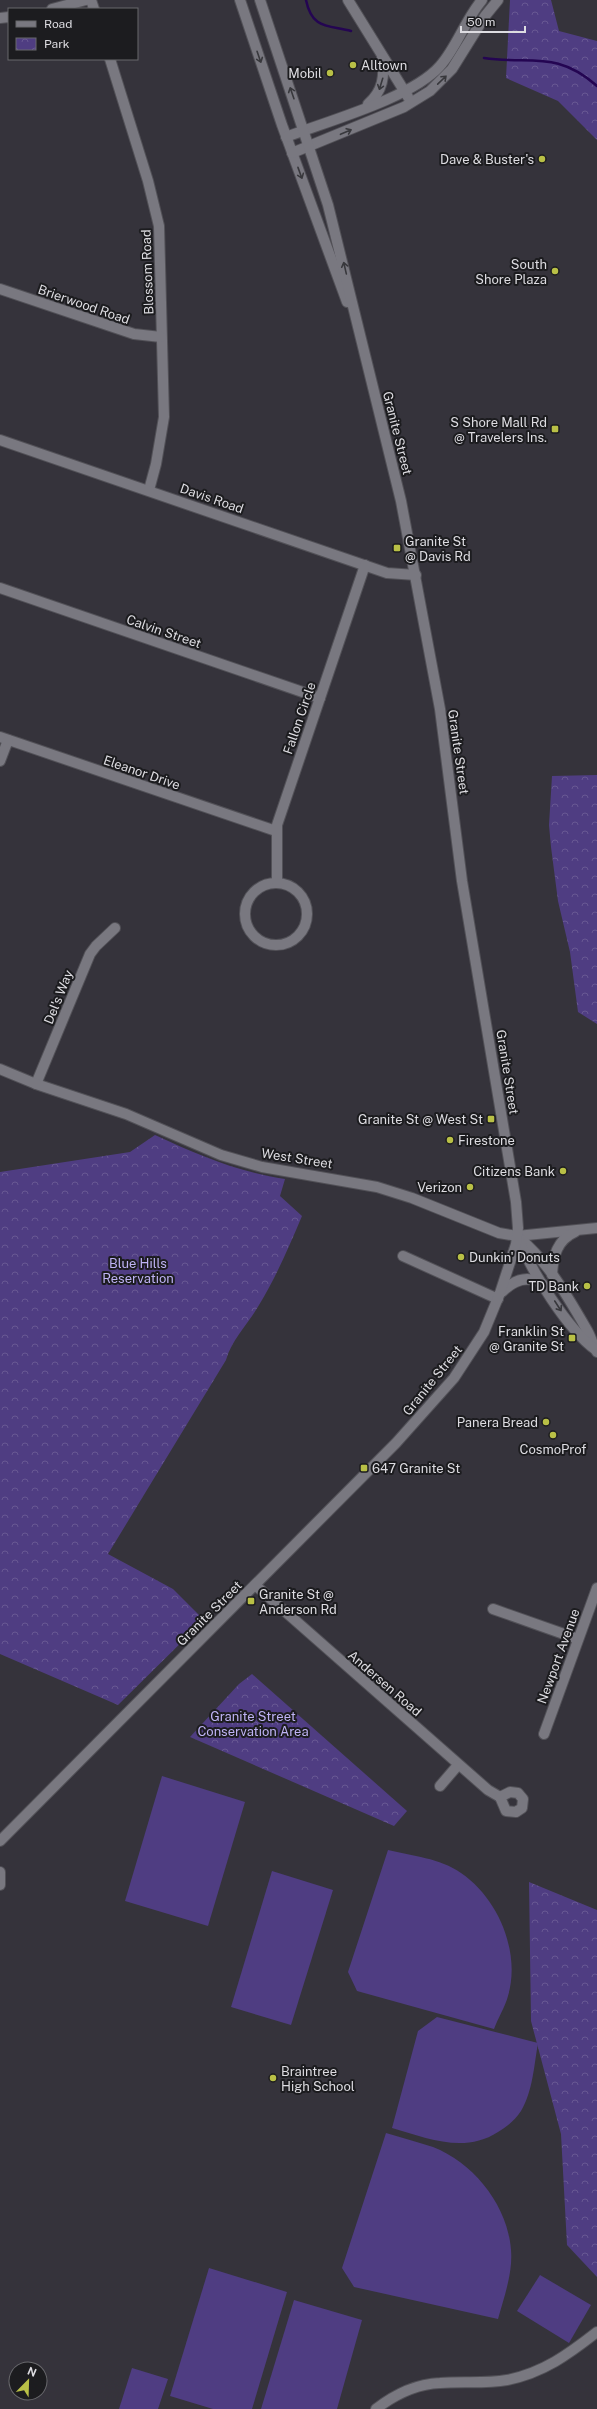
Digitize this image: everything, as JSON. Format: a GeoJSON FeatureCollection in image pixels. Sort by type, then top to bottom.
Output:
{"type":"FeatureCollection","features":[{"type":"Feature","properties":{"kind":"street"},"geometry":{"type":"LineString","coordinates":[[56,8],[86,0]]}},
{"type":"Feature","properties":{"kind":"street","name":"Granite Street"},"geometry":{"type":"LineString","coordinates":[[240,0],[292,153],[358,334]]}},
{"type":"Feature","properties":{"kind":"street","name":"Granite Street"},"geometry":{"type":"LineString","coordinates":[[0,1841],[396,1443],[447,1387],[476,1346],[499,1296],[518,1236],[514,1183],[462,881],[440,710],[416,575],[393,464],[358,334],[342,258],[310,147],[260,0]]}},
{"type":"Feature","properties":{"kind":"street"},"geometry":{"type":"LineString","coordinates":[[348,0],[411,104]]}},
{"type":"Feature","properties":{"kind":"street"},"geometry":{"type":"LineString","coordinates":[[286,136],[404,92],[423,81],[439,67],[482,0]]}},
{"type":"Feature","properties":{"kind":"street"},"geometry":{"type":"LineString","coordinates":[[292,153],[310,147],[411,104],[448,75],[485,16],[498,0]]}},
{"type":"Feature","properties":{"kind":"street"},"geometry":{"type":"LineString","coordinates":[[362,108],[372,100],[381,87],[383,74],[381,53]]}},
{"type":"Feature","properties":{"kind":"street","name":"Blossom Road"},"geometry":{"type":"LineString","coordinates":[[110,60],[156,210],[160,243],[164,417],[156,464],[149,490]]}},
{"type":"Feature","properties":{"kind":"street","name":"Brierwood Road"},"geometry":{"type":"LineString","coordinates":[[0,289],[134,334],[161,337]]}},
{"type":"Feature","properties":{"kind":"street","name":"Davis Road"},"geometry":{"type":"LineString","coordinates":[[0,440],[365,565],[393,574],[416,575]]}},
{"type":"Feature","properties":{"kind":"street","name":"Fallon Circle"},"geometry":{"type":"LineString","coordinates":[[277,883],[276,831],[365,565]]}},
{"type":"Feature","properties":{"kind":"street","name":"Calvin Street"},"geometry":{"type":"LineString","coordinates":[[0,588],[320,698]]}},
{"type":"Feature","properties":{"kind":"street"},"geometry":{"type":"LineString","coordinates":[[0,761],[4,739]]}},
{"type":"Feature","properties":{"kind":"street","name":"Eleanor Drive"},"geometry":{"type":"LineString","coordinates":[[4,739],[276,831]]}},
{"type":"Feature","properties":{"kind":"street"},"geometry":{"type":"LineString","coordinates":[[277,883],[290,886],[300,894],[306,905],[308,918],[298,937],[287,944],[274,946],[261,942],[251,934],[246,922],[245,913],[248,900],[256,890],[268,884],[277,883]]}},
{"type":"Feature","properties":{"kind":"street","name":"Del's Way"},"geometry":{"type":"LineString","coordinates":[[36,1084],[90,954],[96,946],[115,928]]}},
{"type":"Feature","properties":{"kind":"street","name":"West Street"},"geometry":{"type":"LineString","coordinates":[[0,1069],[36,1084],[126,1114],[221,1155],[262,1167],[378,1187],[412,1198],[496,1232],[518,1236],[597,1228]]}},
{"type":"Feature","properties":{"kind":"street"},"geometry":{"type":"LineString","coordinates":[[552,1275],[553,1261],[556,1250],[566,1237],[577,1231]]}},
{"type":"Feature","properties":{"kind":"street"},"geometry":{"type":"LineString","coordinates":[[518,1236],[537,1254],[552,1275],[586,1329],[596,1351]]}},
{"type":"Feature","properties":{"kind":"street"},"geometry":{"type":"LineString","coordinates":[[518,1236],[529,1261],[577,1334],[596,1351]]}},
{"type":"Feature","properties":{"kind":"street"},"geometry":{"type":"LineString","coordinates":[[404,1256],[499,1296],[510,1285],[522,1279],[536,1281],[546,1287]]}},
{"type":"Feature","properties":{"kind":"street","name":"Andersen Road"},"geometry":{"type":"LineString","coordinates":[[255,1585],[458,1765],[488,1790],[500,1797]]}},
{"type":"Feature","properties":{"kind":"street","name":"Newport Avenue"},"geometry":{"type":"LineString","coordinates":[[544,1734],[597,1588]]}},
{"type":"Feature","properties":{"kind":"street"},"geometry":{"type":"LineString","coordinates":[[493,1609],[578,1639]]}},
{"type":"Feature","properties":{"kind":"street"},"geometry":{"type":"LineString","coordinates":[[440,1786],[458,1765]]}},
{"type":"Feature","properties":{"kind":"street"},"geometry":{"type":"LineString","coordinates":[[0,1872],[0,1885]]}},
{"type":"Feature","properties":{"kind":"street"},"geometry":{"type":"LineString","coordinates":[[376,2409],[403,2393],[431,2384],[496,2382],[532,2373],[559,2360],[597,2332]]}},
{"type":"Feature","properties":{"kind":"green space"},"geometry":{"type":"Polygon","coordinates":[[[510,0],[551,0],[559,31],[597,41],[597,140],[558,101],[506,78],[510,0]]]}},
{"type":"Feature","properties":{"kind":"green space"},"geometry":{"type":"Polygon","coordinates":[[[597,775],[597,1024],[578,1012],[570,952],[558,901],[549,825],[552,776],[597,775]]]}},
{"type":"Feature","properties":{"kind":"green space","name":"Blue Hills Reservation"},"geometry":{"type":"Polygon","coordinates":[[[155,1135],[218,1162],[251,1172],[285,1179],[280,1196],[302,1216],[282,1262],[255,1312],[236,1338],[226,1360],[108,1554],[173,1589],[204,1620],[118,1705],[0,1654],[0,1172],[130,1152],[155,1135]]]}},
{"type":"Feature","properties":{"kind":"green space","name":"Granite Street Conservation Area"},"geometry":{"type":"Polygon","coordinates":[[[252,1674],[407,1811],[394,1826],[190,1737],[239,1684],[252,1674]]]}},
{"type":"Feature","properties":{"kind":"green space"},"geometry":{"type":"Polygon","coordinates":[[[162,1776],[245,1802],[208,1926],[125,1901],[162,1776]]]}},
{"type":"Feature","properties":{"kind":"green space"},"geometry":{"type":"Polygon","coordinates":[[[388,1850],[426,1858],[453,1868],[474,1884],[496,1911],[509,1944],[511,1979],[507,2000],[494,2029],[357,1991],[348,1972],[388,1850]]]}},
{"type":"Feature","properties":{"kind":"green space"},"geometry":{"type":"Polygon","coordinates":[[[272,1871],[333,1890],[291,2025],[231,2007],[272,1871]]]}},
{"type":"Feature","properties":{"kind":"green space"},"geometry":{"type":"Polygon","coordinates":[[[529,1882],[597,1910],[597,2277],[567,2245],[561,2134],[531,2021],[529,1882]]]}},
{"type":"Feature","properties":{"kind":"green space"},"geometry":{"type":"Polygon","coordinates":[[[437,2017],[538,2043],[531,2086],[521,2111],[508,2126],[485,2139],[459,2143],[445,2142],[392,2128],[418,2031],[437,2017]]]}},
{"type":"Feature","properties":{"kind":"green space"},"geometry":{"type":"Polygon","coordinates":[[[386,2133],[433,2147],[448,2154],[475,2175],[496,2202],[508,2234],[511,2250],[511,2267],[508,2285],[498,2319],[354,2287],[342,2268],[386,2133]]]}},
{"type":"Feature","properties":{"kind":"green space"},"geometry":{"type":"Polygon","coordinates":[[[209,2268],[287,2292],[252,2409],[213,2409],[170,2396],[209,2268]]]}},
{"type":"Feature","properties":{"kind":"green space"},"geometry":{"type":"Polygon","coordinates":[[[540,2275],[591,2305],[569,2343],[517,2311],[540,2275]]]}},
{"type":"Feature","properties":{"kind":"green space"},"geometry":{"type":"Polygon","coordinates":[[[294,2300],[362,2320],[337,2409],[261,2409],[294,2300]]]}},
{"type":"Feature","properties":{"kind":"green space"},"geometry":{"type":"Polygon","coordinates":[[[132,2368],[168,2379],[158,2409],[119,2409],[132,2368]]]}},
{"type":"Feature","properties":{"kind":"waterway"},"geometry":{"type":"LineString","coordinates":[[306,0],[312,16],[317,21],[328,26],[351,31]]}},
{"type":"Feature","properties":{"kind":"waterway"},"geometry":{"type":"LineString","coordinates":[[484,58],[556,63],[569,67],[597,86]]}},
{"type":"Feature","properties":{"kind":"place","name":"Alltown"},"geometry":{"type":"Point","coordinates":[353,65]}},
{"type":"Feature","properties":{"kind":"place","name":"Mobil"},"geometry":{"type":"Point","coordinates":[330,73]}},
{"type":"Feature","properties":{"kind":"place","name":"Dave & Buster's"},"geometry":{"type":"Point","coordinates":[542,159]}},
{"type":"Feature","properties":{"kind":"place","name":"South Shore Plaza"},"geometry":{"type":"Point","coordinates":[555,271]}},
{"type":"Feature","properties":{"kind":"place","name":"S Shore Mall Rd @ Travelers Ins."},"geometry":{"type":"Point","coordinates":[555,429]}},
{"type":"Feature","properties":{"kind":"place","name":"Granite St @ Davis Rd"},"geometry":{"type":"Point","coordinates":[397,548]}},
{"type":"Feature","properties":{"kind":"place","name":"Granite St @ West St"},"geometry":{"type":"Point","coordinates":[491,1119]}},
{"type":"Feature","properties":{"kind":"place","name":"Firestone"},"geometry":{"type":"Point","coordinates":[450,1140]}},
{"type":"Feature","properties":{"kind":"place","name":"Citizens Bank"},"geometry":{"type":"Point","coordinates":[563,1171]}},
{"type":"Feature","properties":{"kind":"place","name":"Verizon"},"geometry":{"type":"Point","coordinates":[470,1187]}},
{"type":"Feature","properties":{"kind":"place","name":"Dunkin' Donuts"},"geometry":{"type":"Point","coordinates":[461,1257]}},
{"type":"Feature","properties":{"kind":"place","name":"TD Bank"},"geometry":{"type":"Point","coordinates":[587,1286]}},
{"type":"Feature","properties":{"kind":"place","name":"Franklin St @ Granite St"},"geometry":{"type":"Point","coordinates":[572,1338]}},
{"type":"Feature","properties":{"kind":"place","name":"Panera Bread"},"geometry":{"type":"Point","coordinates":[546,1422]}},
{"type":"Feature","properties":{"kind":"place","name":"CosmoProf"},"geometry":{"type":"Point","coordinates":[553,1435]}},
{"type":"Feature","properties":{"kind":"place","name":"647 Granite St"},"geometry":{"type":"Point","coordinates":[364,1468]}},
{"type":"Feature","properties":{"kind":"place","name":"Granite St @ Anderson Rd"},"geometry":{"type":"Point","coordinates":[251,1601]}},
{"type":"Feature","properties":{"kind":"place","name":"Braintree High School"},"geometry":{"type":"Point","coordinates":[273,2078]}}]}
